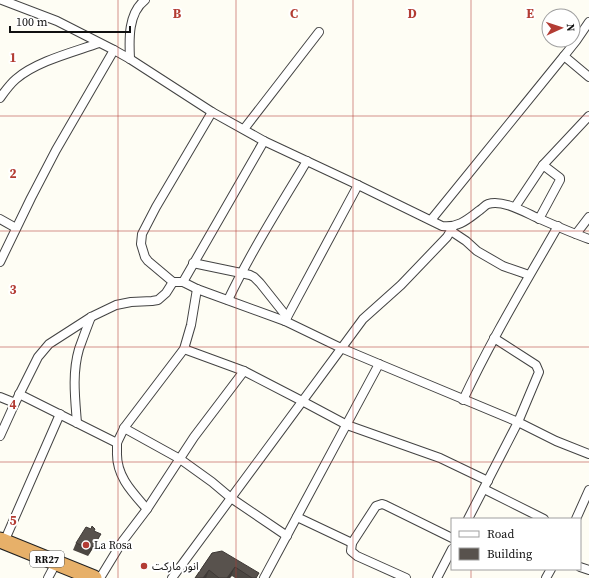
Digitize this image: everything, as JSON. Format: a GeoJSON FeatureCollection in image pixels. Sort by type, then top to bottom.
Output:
{"type":"FeatureCollection","features":[{"type":"Feature","properties":{"kind":"highway","name":"RR27"},"geometry":{"type":"LineString","coordinates":[[2,541],[94,578]]}},
{"type":"Feature","properties":{"kind":"street"},"geometry":{"type":"LineString","coordinates":[[2,0],[57,21],[114,50],[212,112],[264,141],[442,226],[452,229],[483,255],[503,266],[530,275]]}},
{"type":"Feature","properties":{"kind":"street"},"geometry":{"type":"LineString","coordinates":[[130,59],[130,30],[134,16],[140,4],[145,0]]}},
{"type":"Feature","properties":{"kind":"street"},"geometry":{"type":"LineString","coordinates":[[431,220],[576,41],[589,22]]}},
{"type":"Feature","properties":{"kind":"street"},"geometry":{"type":"LineString","coordinates":[[244,129],[318,32]]}},
{"type":"Feature","properties":{"kind":"street"},"geometry":{"type":"LineString","coordinates":[[0,98],[17,78],[29,70],[100,43]]}},
{"type":"Feature","properties":{"kind":"street"},"geometry":{"type":"LineString","coordinates":[[0,262],[56,150],[114,50]]}},
{"type":"Feature","properties":{"kind":"street"},"geometry":{"type":"LineString","coordinates":[[564,56],[589,77]]}},
{"type":"Feature","properties":{"kind":"street"},"geometry":{"type":"LineString","coordinates":[[212,112],[156,207],[142,234],[141,244],[145,257],[148,261],[173,282],[183,282],[228,300],[286,319],[341,348],[518,422],[589,454]]}},
{"type":"Feature","properties":{"kind":"street"},"geometry":{"type":"LineString","coordinates":[[515,207],[543,165],[589,116]]}},
{"type":"Feature","properties":{"kind":"street"},"geometry":{"type":"LineString","coordinates":[[183,282],[264,141]]}},
{"type":"Feature","properties":{"kind":"street"},"geometry":{"type":"LineString","coordinates":[[228,300],[241,273],[307,161]]}},
{"type":"Feature","properties":{"kind":"street"},"geometry":{"type":"LineString","coordinates":[[539,219],[560,180],[560,178],[543,165]]}},
{"type":"Feature","properties":{"kind":"street"},"geometry":{"type":"LineString","coordinates":[[286,319],[358,185]]}},
{"type":"Feature","properties":{"kind":"street"},"geometry":{"type":"LineString","coordinates":[[172,578],[363,319],[401,285],[447,237],[452,229],[464,222],[487,204],[497,203],[515,207],[539,219],[589,239]]}},
{"type":"Feature","properties":{"kind":"street"},"geometry":{"type":"LineString","coordinates":[[576,234],[589,217]]}},
{"type":"Feature","properties":{"kind":"street"},"geometry":{"type":"LineString","coordinates":[[0,219],[16,228]]}},
{"type":"Feature","properties":{"kind":"street"},"geometry":{"type":"LineString","coordinates":[[463,400],[494,338],[558,226]]}},
{"type":"Feature","properties":{"kind":"street"},"geometry":{"type":"LineString","coordinates":[[193,263],[250,275],[257,279],[286,319]]}},
{"type":"Feature","properties":{"kind":"street"},"geometry":{"type":"LineString","coordinates":[[0,436],[38,357],[49,344],[91,317],[116,305],[131,302],[158,300],[166,293],[173,282]]}},
{"type":"Feature","properties":{"kind":"street"},"geometry":{"type":"LineString","coordinates":[[147,509],[123,479],[117,459],[117,443],[124,428],[184,349],[191,325],[197,288]]}},
{"type":"Feature","properties":{"kind":"street"},"geometry":{"type":"LineString","coordinates":[[77,423],[75,381],[77,360],[79,349],[91,317]]}},
{"type":"Feature","properties":{"kind":"street"},"geometry":{"type":"LineString","coordinates":[[469,518],[518,422],[538,377],[539,370],[536,365],[494,338]]}},
{"type":"Feature","properties":{"kind":"street"},"geometry":{"type":"LineString","coordinates":[[184,349],[244,371],[347,425],[440,458],[488,481]]}},
{"type":"Feature","properties":{"kind":"street"},"geometry":{"type":"LineString","coordinates":[[264,578],[379,364]]}},
{"type":"Feature","properties":{"kind":"street"},"geometry":{"type":"LineString","coordinates":[[100,578],[122,542],[147,509],[194,437],[244,371]]}},
{"type":"Feature","properties":{"kind":"street"},"geometry":{"type":"LineString","coordinates":[[19,394],[117,443]]}},
{"type":"Feature","properties":{"kind":"street"},"geometry":{"type":"LineString","coordinates":[[0,397],[15,403]]}},
{"type":"Feature","properties":{"kind":"street"},"geometry":{"type":"LineString","coordinates":[[2,541],[60,414]]}},
{"type":"Feature","properties":{"kind":"street"},"geometry":{"type":"LineString","coordinates":[[124,428],[180,459],[231,498],[287,536]]}},
{"type":"Feature","properties":{"kind":"street"},"geometry":{"type":"LineString","coordinates":[[484,489],[542,518]]}},
{"type":"Feature","properties":{"kind":"street"},"geometry":{"type":"LineString","coordinates":[[576,518],[589,490]]}},
{"type":"Feature","properties":{"kind":"street"},"geometry":{"type":"LineString","coordinates":[[406,578],[357,556],[351,551],[352,543],[379,504],[382,504],[451,538]]}},
{"type":"Feature","properties":{"kind":"street"},"geometry":{"type":"LineString","coordinates":[[298,517],[352,543]]}},
{"type":"Feature","properties":{"kind":"street"},"geometry":{"type":"LineString","coordinates":[[436,578],[451,552]]}},
{"type":"Feature","properties":{"kind":"street"},"geometry":{"type":"LineString","coordinates":[[48,578],[56,563]]}},
{"type":"Feature","properties":{"kind":"building"},"geometry":{"type":"Polygon","coordinates":[[[92,526],[95,529],[94,531],[101,534],[91,549],[76,543],[86,527],[91,529],[92,526]]]}},
{"type":"Feature","properties":{"kind":"building"},"geometry":{"type":"Polygon","coordinates":[[[222,551],[259,573],[256,578],[252,578],[235,567],[227,578],[219,578],[209,570],[203,578],[195,578],[212,553],[222,551]]]}},
{"type":"Feature","properties":{"kind":"place","name":"La Rosa"},"geometry":{"type":"Point","coordinates":[86,545]}},
{"type":"Feature","properties":{"kind":"place","name":"انور ماركت"},"geometry":{"type":"Point","coordinates":[144,566]}}]}
